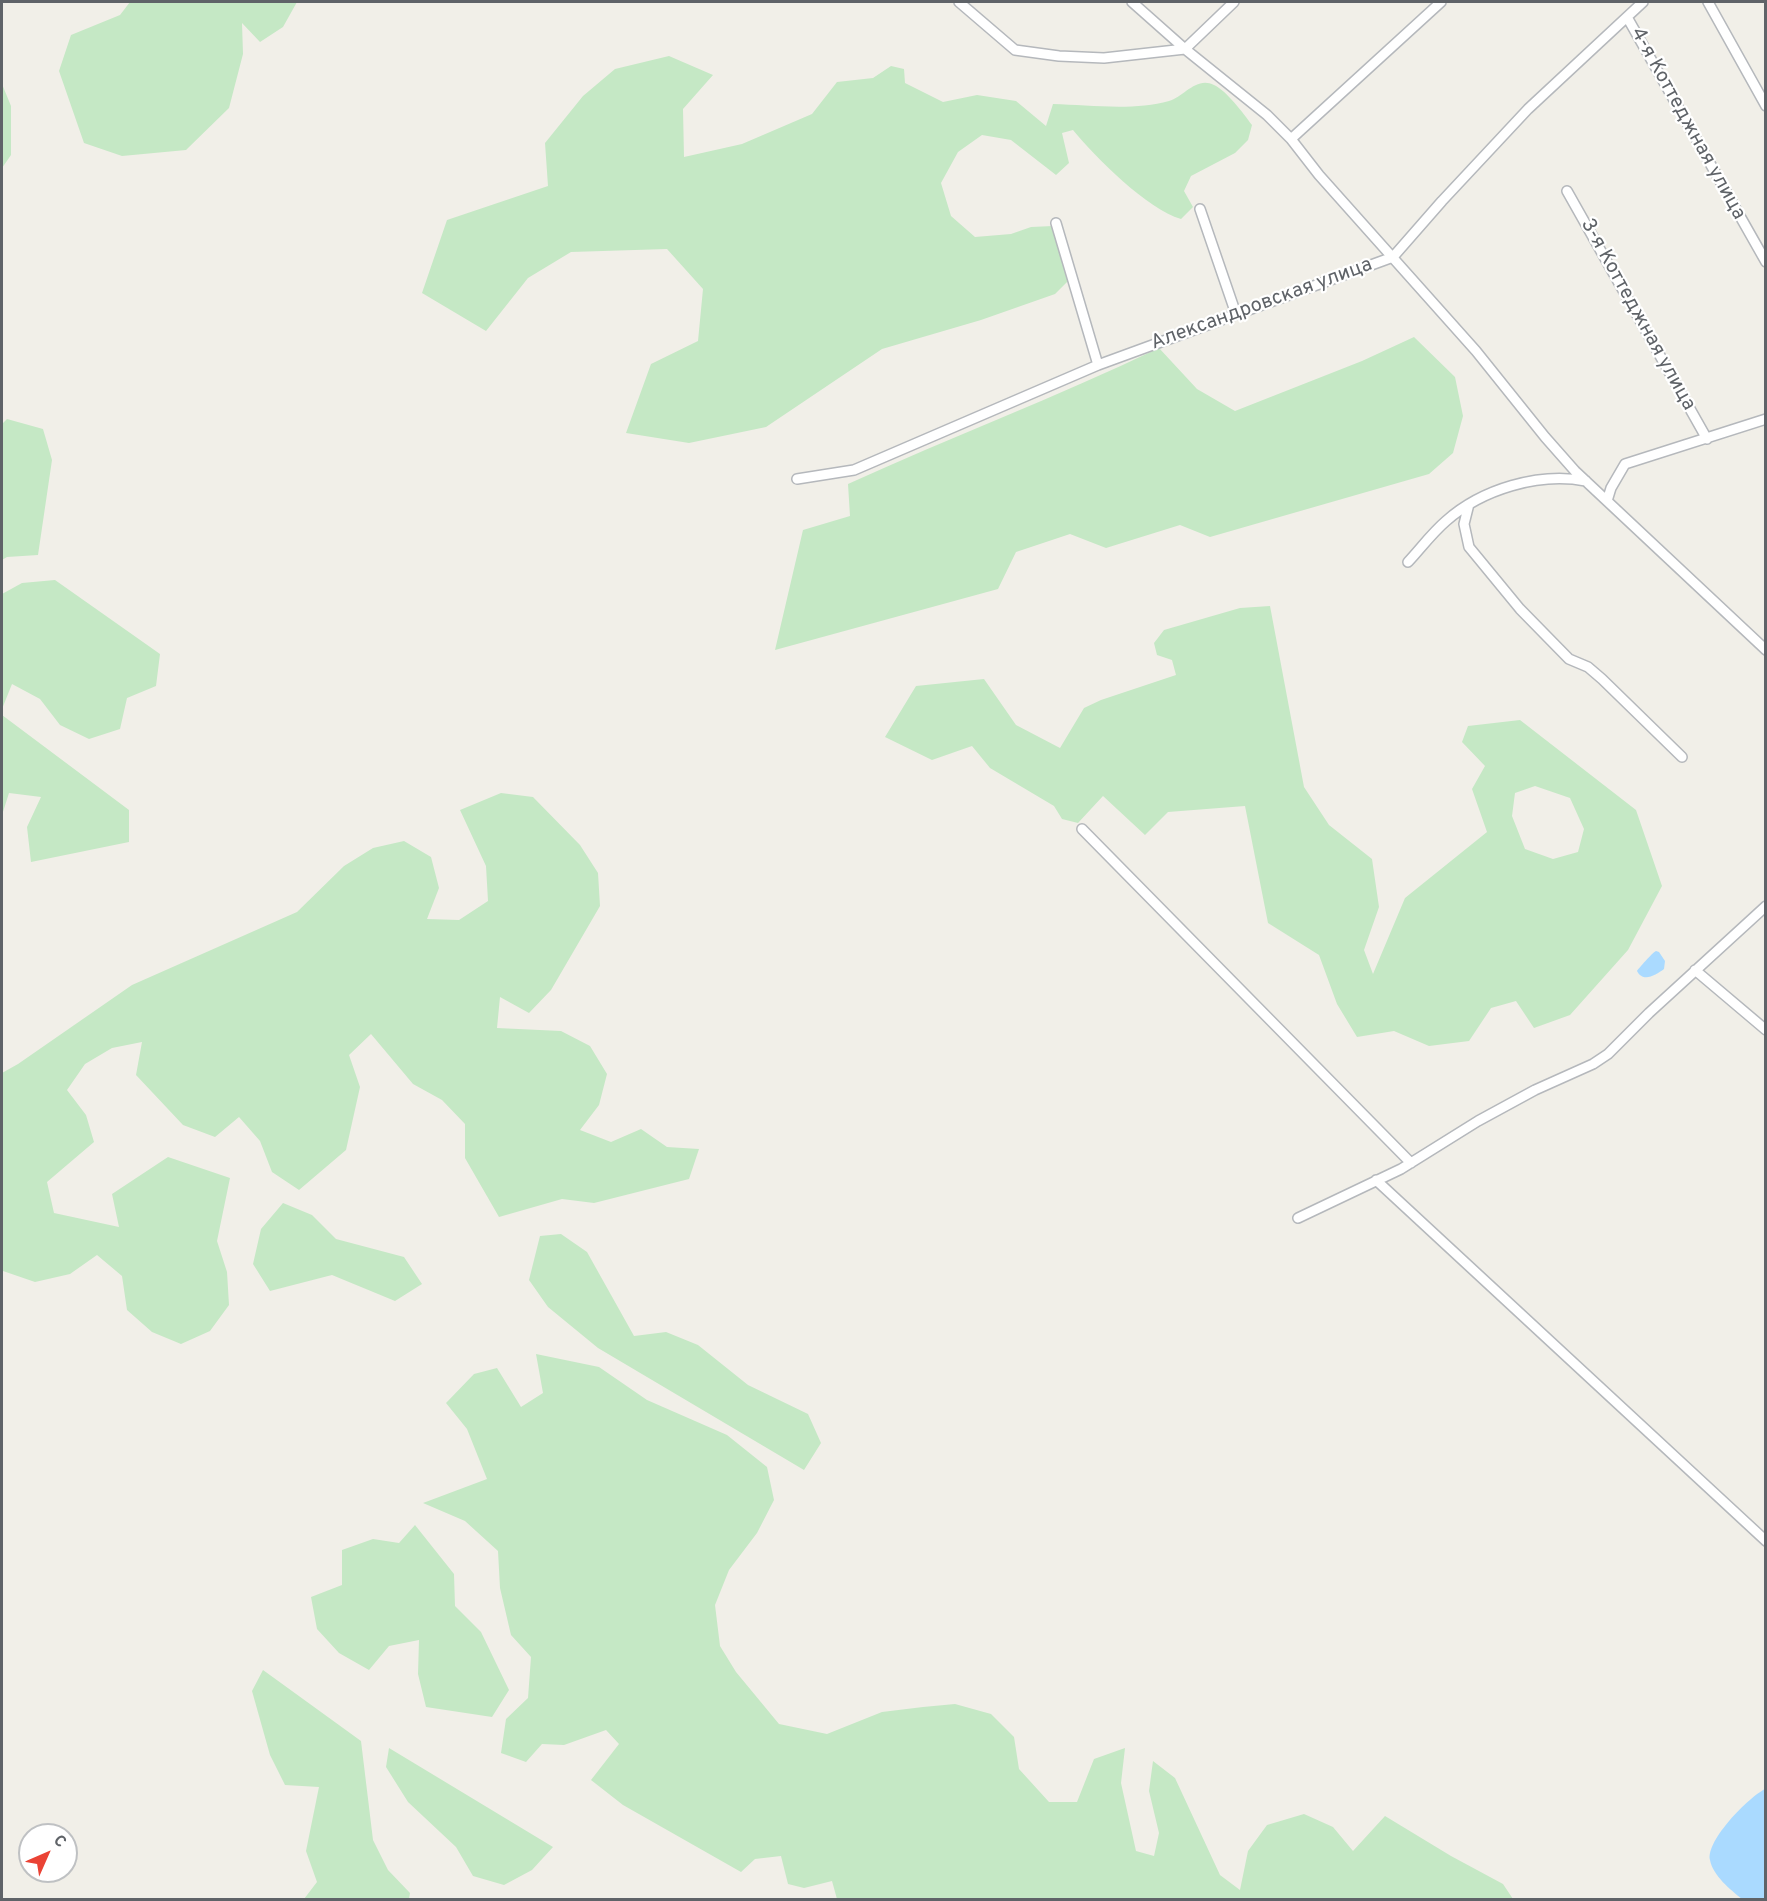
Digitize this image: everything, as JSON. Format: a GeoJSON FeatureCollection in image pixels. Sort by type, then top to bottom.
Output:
{"type":"FeatureCollection","features":[{"type":"Feature","properties":{"kind":"street"},"geometry":{"type":"LineString","coordinates":[[959,2],[1015,50],[1059,56],[1104,58],[1185,49],[1234,2]]}},
{"type":"Feature","properties":{"kind":"street"},"geometry":{"type":"LineString","coordinates":[[1132,2],[1185,49],[1267,115],[1291,139],[1319,175],[1476,351],[1545,437],[1597,492],[1766,650]]}},
{"type":"Feature","properties":{"kind":"street"},"geometry":{"type":"LineString","coordinates":[[1291,139],[1441,2]]}},
{"type":"Feature","properties":{"kind":"street","name":"Александровская улица"},"geometry":{"type":"LineString","coordinates":[[797,479],[854,470],[1098,365],[1394,257],[1442,201],[1528,110],[1643,2]]}},
{"type":"Feature","properties":{"kind":"street"},"geometry":{"type":"LineString","coordinates":[[1708,2],[1766,106]]}},
{"type":"Feature","properties":{"kind":"street","name":"4-я Коттеджная улица"},"geometry":{"type":"LineString","coordinates":[[1627,17],[1766,262]]}},
{"type":"Feature","properties":{"kind":"street","name":"3-я Коттеджная улица"},"geometry":{"type":"LineString","coordinates":[[1567,191],[1707,439]]}},
{"type":"Feature","properties":{"kind":"street"},"geometry":{"type":"LineString","coordinates":[[1200,209],[1236,314]]}},
{"type":"Feature","properties":{"kind":"street"},"geometry":{"type":"LineString","coordinates":[[1056,223],[1098,365]]}},
{"type":"Feature","properties":{"kind":"street"},"geometry":{"type":"LineString","coordinates":[[1607,501],[1624,464],[1766,419]]}},
{"type":"Feature","properties":{"kind":"street"},"geometry":{"type":"LineString","coordinates":[[1408,562],[1447,519],[1469,504],[1494,492],[1546,478],[1568,477],[1586,481]]}},
{"type":"Feature","properties":{"kind":"street"},"geometry":{"type":"LineString","coordinates":[[1469,504],[1464,524],[1469,547],[1520,609],[1569,658],[1588,667],[1602,679],[1682,757]]}},
{"type":"Feature","properties":{"kind":"street"},"geometry":{"type":"LineString","coordinates":[[1082,829],[1411,1163]]}},
{"type":"Feature","properties":{"kind":"street"},"geometry":{"type":"LineString","coordinates":[[1298,1218],[1411,1163],[1478,1121],[1535,1090],[1593,1064],[1608,1054],[1695,970],[1766,906]]}},
{"type":"Feature","properties":{"kind":"street"},"geometry":{"type":"LineString","coordinates":[[1695,970],[1766,1030]]}},
{"type":"Feature","properties":{"kind":"street"},"geometry":{"type":"LineString","coordinates":[[1377,1180],[1766,1541]]}},
{"type":"Feature","properties":{"kind":"green space"},"geometry":{"type":"Polygon","coordinates":[[[130,2],[297,2],[283,27],[260,42],[242,23],[243,54],[229,108],[186,150],[122,156],[84,143],[59,71],[71,35],[120,15],[130,2]]]}},
{"type":"Feature","properties":{"kind":"green space"},"geometry":{"type":"Polygon","coordinates":[[[669,56],[713,75],[683,109],[684,157],[742,144],[812,114],[837,82],[873,78],[891,66],[904,69],[905,83],[943,102],[977,95],[1016,101],[1046,126],[1053,104],[1141,106],[1175,99],[1196,85],[1208,83],[1224,92],[1252,125],[1248,140],[1235,153],[1191,176],[1184,191],[1193,207],[1181,219],[1153,205],[1138,194],[1108,168],[1073,130],[1062,133],[1069,163],[1056,175],[1011,140],[982,135],[958,152],[941,183],[951,216],[975,237],[1011,234],[1031,227],[1053,226],[1068,281],[1055,294],[981,320],[882,349],[766,427],[689,443],[626,433],[651,364],[698,341],[703,289],[667,249],[571,252],[528,278],[486,331],[422,293],[447,220],[548,186],[545,143],[583,96],[615,69],[669,56]]]}},
{"type":"Feature","properties":{"kind":"green space"},"geometry":{"type":"Polygon","coordinates":[[[2,84],[11,106],[11,155],[2,168],[2,84]]]}},
{"type":"Feature","properties":{"kind":"green space"},"geometry":{"type":"Polygon","coordinates":[[[1414,337],[1455,377],[1463,416],[1453,453],[1429,474],[1210,537],[1180,525],[1106,548],[1070,534],[1016,552],[998,589],[775,650],[803,530],[850,516],[848,484],[1159,348],[1197,389],[1235,411],[1362,361],[1414,337]]]}},
{"type":"Feature","properties":{"kind":"green space"},"geometry":{"type":"Polygon","coordinates":[[[7,419],[43,429],[52,460],[38,555],[7,557],[2,560],[2,424],[7,419]]]}},
{"type":"Feature","properties":{"kind":"green space"},"geometry":{"type":"Polygon","coordinates":[[[55,580],[160,654],[156,686],[127,698],[120,729],[89,739],[60,725],[40,699],[12,684],[2,709],[2,594],[22,583],[55,580]]]}},
{"type":"Feature","properties":{"kind":"green space"},"geometry":{"type":"Polygon","coordinates":[[[1270,606],[1304,787],[1329,825],[1372,859],[1379,907],[1364,950],[1373,974],[1405,898],[1487,832],[1472,789],[1485,766],[1462,742],[1468,726],[1520,720],[1636,810],[1662,886],[1628,950],[1570,1015],[1534,1028],[1516,1001],[1491,1008],[1469,1041],[1429,1046],[1394,1031],[1357,1037],[1337,1004],[1319,955],[1268,923],[1245,806],[1168,812],[1145,835],[1103,796],[1078,823],[1062,819],[1054,806],[990,768],[972,746],[932,760],[885,737],[916,686],[984,679],[1016,725],[1060,748],[1084,708],[1176,675],[1172,660],[1157,655],[1154,643],[1164,630],[1240,608],[1270,606]],[[1535,786],[1515,793],[1512,816],[1525,849],[1553,859],[1578,852],[1584,829],[1570,798],[1535,786]]]}},
{"type":"Feature","properties":{"kind":"green space"},"geometry":{"type":"Polygon","coordinates":[[[2,715],[129,810],[129,842],[31,862],[27,827],[41,797],[9,793],[2,815],[2,715]]]}},
{"type":"Feature","properties":{"kind":"green space"},"geometry":{"type":"Polygon","coordinates":[[[501,793],[533,797],[580,845],[598,873],[600,906],[551,990],[529,1013],[500,997],[497,1028],[561,1031],[590,1046],[607,1074],[599,1105],[580,1130],[611,1142],[641,1129],[667,1147],[699,1149],[689,1179],[594,1203],[562,1199],[499,1217],[465,1158],[465,1124],[442,1100],[413,1084],[371,1034],[349,1055],[360,1087],[346,1150],[299,1190],[272,1172],[260,1141],[239,1117],[215,1137],[183,1125],[136,1075],[142,1042],[112,1048],[85,1064],[67,1090],[86,1115],[94,1142],[47,1182],[54,1213],[119,1227],[112,1194],[168,1157],[230,1178],[217,1241],[227,1272],[229,1305],[210,1331],[181,1344],[152,1332],[127,1310],[122,1276],[97,1255],[70,1274],[35,1282],[3,1271],[2,1073],[132,985],[297,912],[344,866],[373,848],[404,841],[431,857],[439,888],[427,919],[459,920],[488,901],[486,866],[460,810],[501,793]]]}},
{"type":"Feature","properties":{"kind":"green space"},"geometry":{"type":"Polygon","coordinates":[[[283,1203],[312,1215],[336,1239],[404,1257],[422,1284],[395,1301],[332,1275],[270,1291],[253,1264],[261,1229],[283,1203]]]}},
{"type":"Feature","properties":{"kind":"green space"},"geometry":{"type":"Polygon","coordinates":[[[561,1234],[587,1252],[634,1336],[666,1332],[698,1345],[748,1385],[808,1414],[821,1443],[804,1470],[598,1348],[548,1307],[529,1280],[540,1236],[561,1234]]]}},
{"type":"Feature","properties":{"kind":"green space"},"geometry":{"type":"Polygon","coordinates":[[[536,1354],[599,1367],[647,1400],[727,1435],[767,1467],[774,1500],[757,1533],[729,1570],[715,1605],[720,1646],[736,1672],[779,1724],[827,1734],[882,1712],[955,1704],[991,1714],[1014,1737],[1019,1769],[1049,1802],[1077,1802],[1094,1759],[1125,1748],[1121,1783],[1136,1851],[1154,1856],[1159,1833],[1149,1791],[1153,1761],[1175,1778],[1220,1875],[1240,1890],[1248,1851],[1267,1825],[1304,1814],[1333,1827],[1353,1851],[1385,1816],[1503,1884],[1513,1899],[837,1899],[832,1881],[804,1888],[788,1884],[781,1856],[755,1859],[741,1872],[623,1805],[591,1780],[619,1744],[606,1730],[564,1745],[542,1744],[526,1762],[501,1753],[506,1719],[528,1698],[531,1657],[511,1635],[500,1588],[498,1551],[465,1521],[423,1503],[487,1479],[467,1429],[446,1403],[474,1374],[497,1368],[521,1407],[543,1393],[536,1354]]]}},
{"type":"Feature","properties":{"kind":"green space"},"geometry":{"type":"Polygon","coordinates":[[[415,1525],[454,1574],[455,1606],[481,1632],[509,1690],[492,1717],[426,1707],[418,1674],[419,1640],[389,1646],[369,1670],[339,1653],[317,1629],[311,1597],[342,1585],[342,1550],[373,1539],[399,1543],[415,1525]]]}},
{"type":"Feature","properties":{"kind":"green space"},"geometry":{"type":"Polygon","coordinates":[[[263,1670],[361,1741],[373,1840],[388,1870],[410,1893],[409,1899],[304,1899],[317,1882],[306,1851],[319,1787],[285,1785],[270,1755],[252,1691],[263,1670]]]}},
{"type":"Feature","properties":{"kind":"green space"},"geometry":{"type":"Polygon","coordinates":[[[389,1748],[553,1847],[532,1870],[504,1885],[473,1876],[456,1847],[408,1802],[386,1767],[389,1748]]]}},
{"type":"Feature","properties":{"kind":"water"},"geometry":{"type":"Polygon","coordinates":[[[1656,951],[1665,961],[1664,969],[1654,975],[1643,977],[1637,971],[1656,951]]]}},
{"type":"Feature","properties":{"kind":"water"},"geometry":{"type":"Polygon","coordinates":[[[1765,1789],[1765,1899],[1742,1899],[1715,1872],[1710,1860],[1711,1852],[1721,1831],[1730,1820],[1765,1789]]]}}]}
